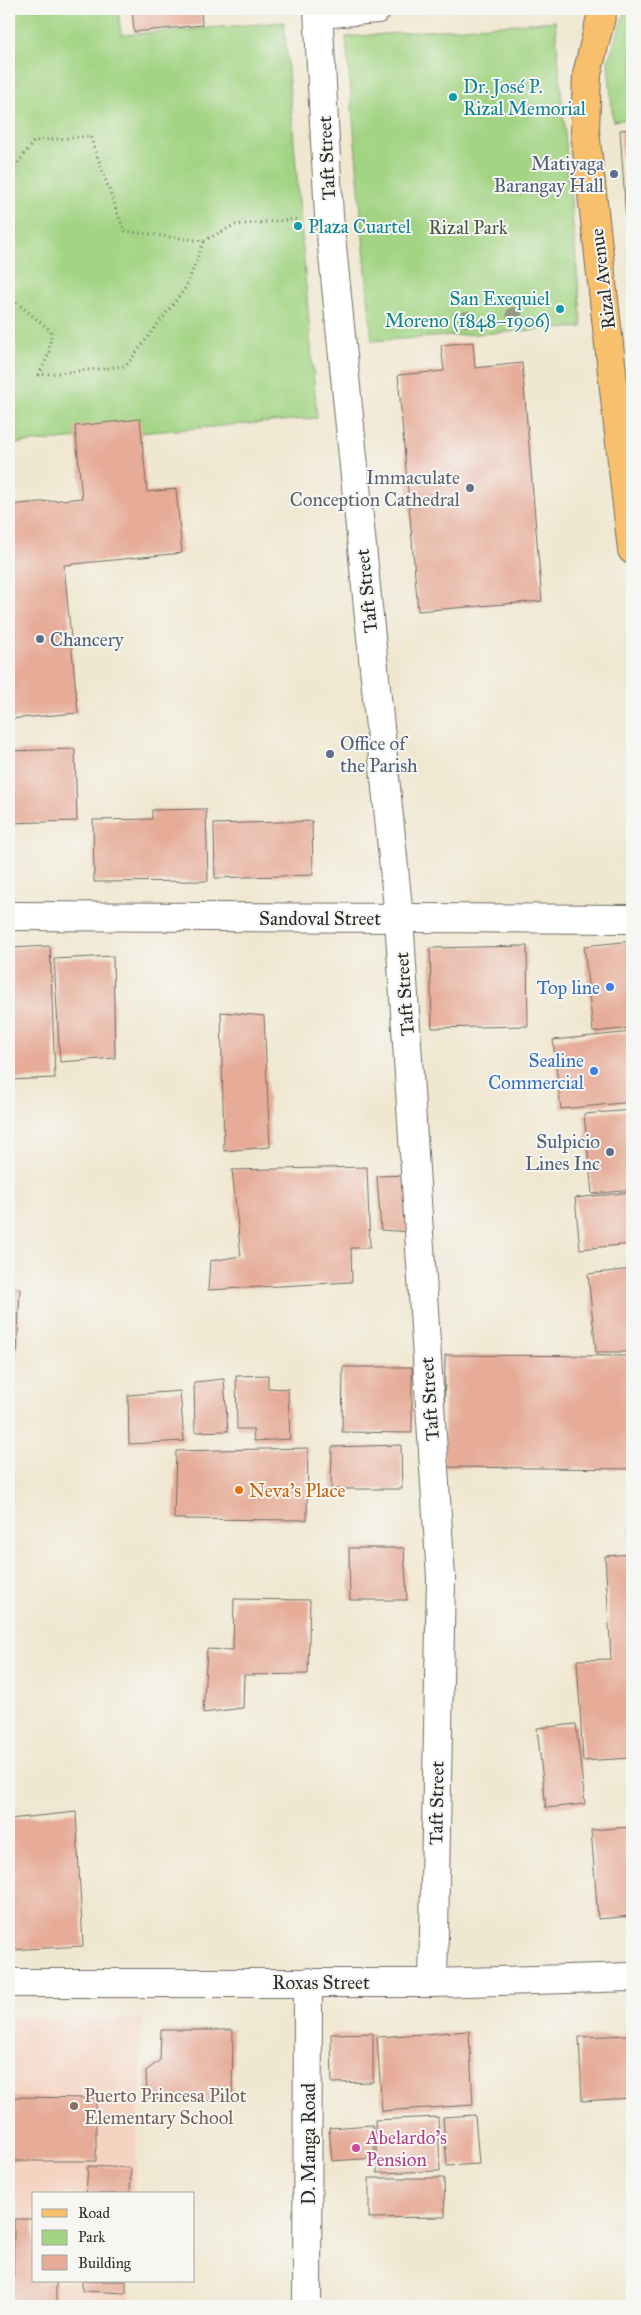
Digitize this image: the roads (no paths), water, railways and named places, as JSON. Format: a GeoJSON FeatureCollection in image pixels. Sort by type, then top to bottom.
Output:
{"type":"FeatureCollection","features":[{"type":"Feature","properties":{"kind":"main road","name":"Rizal Avenue"},"geometry":{"type":"LineString","coordinates":[[603,9],[587,74],[585,131],[624,405],[632,550]]}},
{"type":"Feature","properties":{"kind":"street"},"geometry":{"type":"LineString","coordinates":[[318,11],[377,9]]}},
{"type":"Feature","properties":{"kind":"street","name":"Taft Street"},"geometry":{"type":"LineString","coordinates":[[318,11],[329,216],[399,918],[441,1578],[433,1983]]}},
{"type":"Feature","properties":{"kind":"street","name":"Sandoval Street"},"geometry":{"type":"LineString","coordinates":[[9,916],[632,919]]}},
{"type":"Feature","properties":{"kind":"street","name":"Roxas Street"},"geometry":{"type":"LineString","coordinates":[[9,1983],[433,1983],[632,1977]]}},
{"type":"Feature","properties":{"kind":"street","name":"D. Manga Road"},"geometry":{"type":"LineString","coordinates":[[308,1982],[308,2306]]}},
{"type":"Feature","properties":{"kind":"place","name":"Dr. José P. Rizal Memorial"},"geometry":{"type":"Point","coordinates":[453,97]}},
{"type":"Feature","properties":{"kind":"place","name":"Matiyaga Barangay Hall"},"geometry":{"type":"Point","coordinates":[614,174]}},
{"type":"Feature","properties":{"kind":"place","name":"Plaza Cuartel"},"geometry":{"type":"Point","coordinates":[298,226]}},
{"type":"Feature","properties":{"kind":"place","name":"San Exequiel Moreno (1848–1906)"},"geometry":{"type":"Point","coordinates":[560,309]}},
{"type":"Feature","properties":{"kind":"place","name":"Immaculate Conception Cathedral"},"geometry":{"type":"Point","coordinates":[470,488]}},
{"type":"Feature","properties":{"kind":"place","name":"Chancery"},"geometry":{"type":"Point","coordinates":[40,639]}},
{"type":"Feature","properties":{"kind":"place","name":"Office of the Parish"},"geometry":{"type":"Point","coordinates":[330,754]}},
{"type":"Feature","properties":{"kind":"place","name":"Top line"},"geometry":{"type":"Point","coordinates":[610,987]}},
{"type":"Feature","properties":{"kind":"place","name":"Sealine Commercial"},"geometry":{"type":"Point","coordinates":[594,1071]}},
{"type":"Feature","properties":{"kind":"place","name":"Sulpicio Lines Inc"},"geometry":{"type":"Point","coordinates":[610,1152]}},
{"type":"Feature","properties":{"kind":"place","name":"Neva's Place"},"geometry":{"type":"Point","coordinates":[239,1490]}},
{"type":"Feature","properties":{"kind":"place","name":"Puerto Princesa Pilot Elementary School"},"geometry":{"type":"Point","coordinates":[74,2106]}},
{"type":"Feature","properties":{"kind":"place","name":"Abelardo's Pension"},"geometry":{"type":"Point","coordinates":[356,2148]}},
{"type":"Feature","properties":{"kind":"park label","name":"Rizal Park"},"geometry":{"type":"Point","coordinates":[468,227]}}]}
